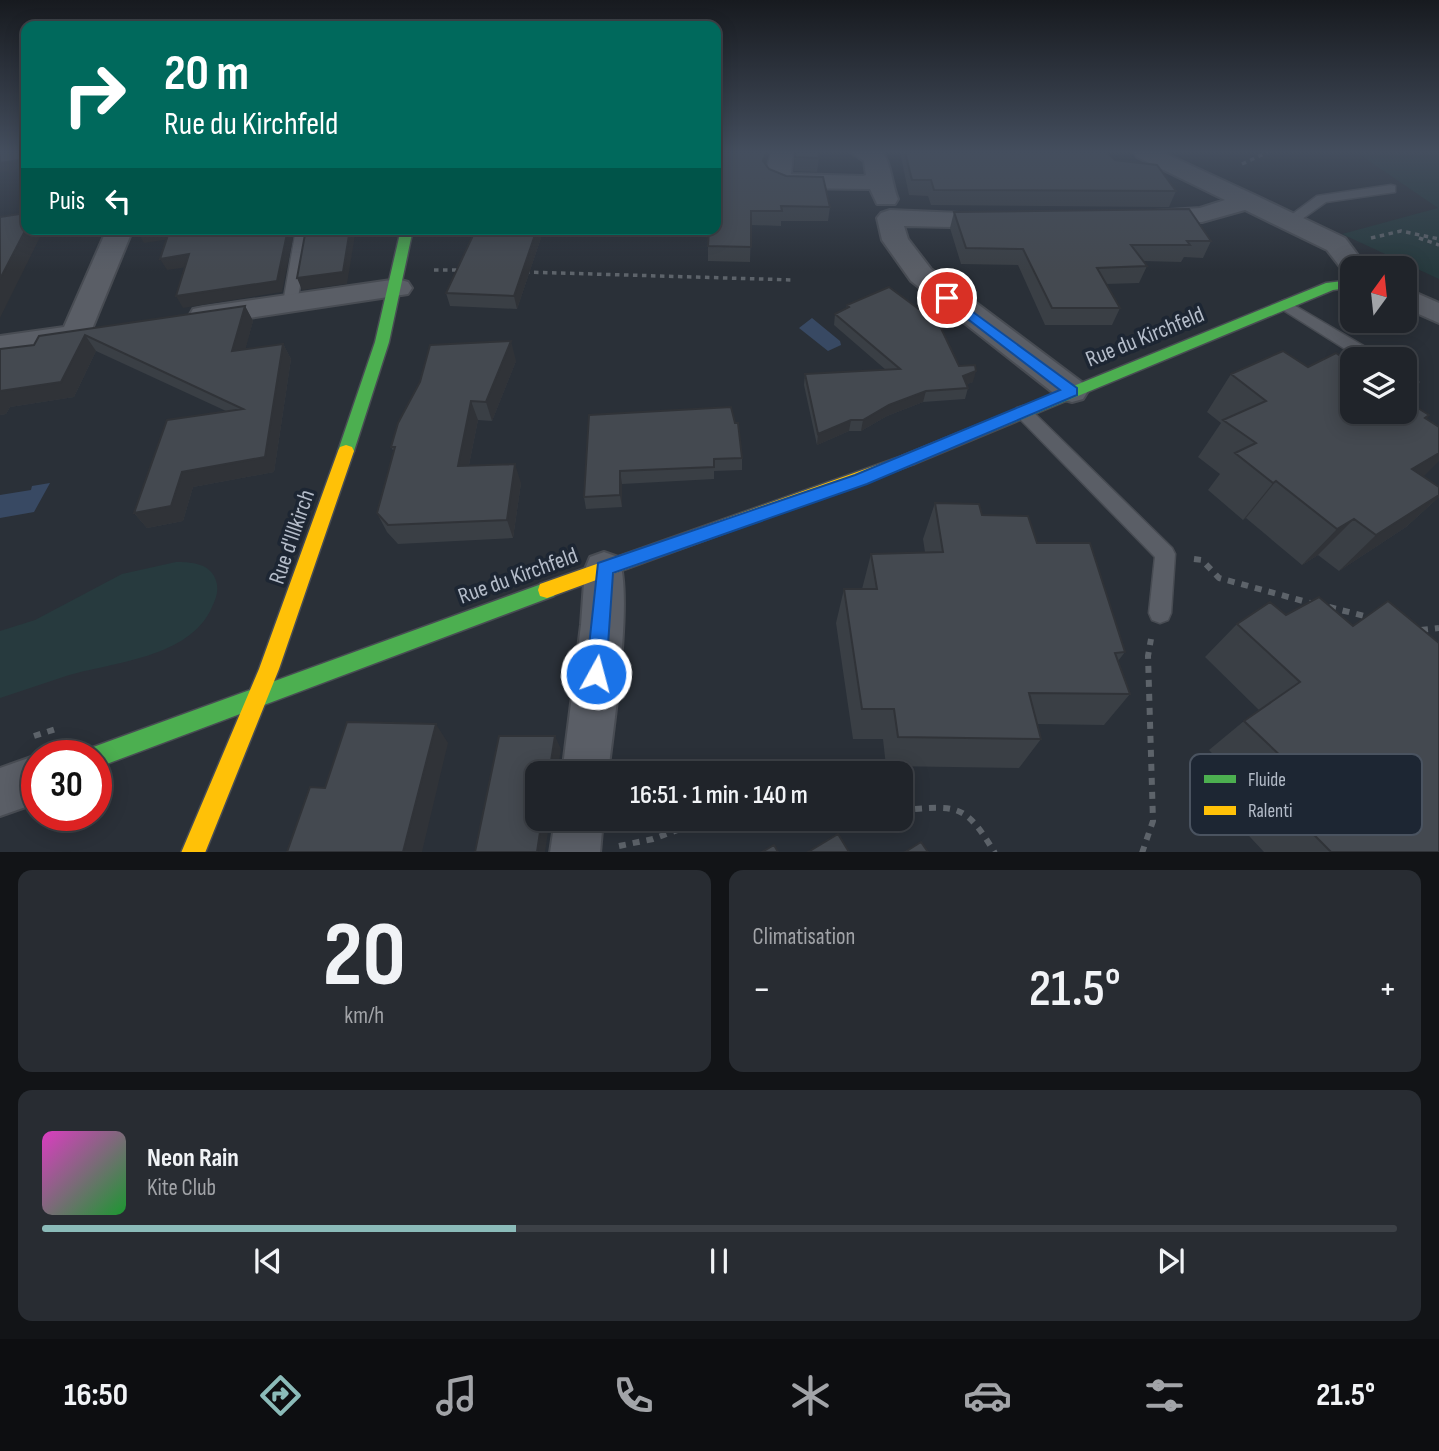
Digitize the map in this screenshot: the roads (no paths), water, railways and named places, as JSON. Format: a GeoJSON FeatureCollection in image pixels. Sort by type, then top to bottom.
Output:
{"type":"FeatureCollection","features":[{"type":"Feature","properties":{"kind":"street"},"geometry":{"type":"LineString","coordinates":[[885,192],[895,240],[921,275],[1072,391]]}},
{"type":"Feature","properties":{"kind":"street"},"geometry":{"type":"LineString","coordinates":[[1229,192],[1336,244],[1346,256]]}},
{"type":"Feature","properties":{"kind":"street"},"geometry":{"type":"LineString","coordinates":[[1127,217],[1202,215],[1248,201]]}},
{"type":"Feature","properties":{"kind":"street"},"geometry":{"type":"LineString","coordinates":[[890,218],[1021,220]]}},
{"type":"Feature","properties":{"kind":"street"},"geometry":{"type":"LineString","coordinates":[[0,346],[88,333],[118,235]]}},
{"type":"Feature","properties":{"kind":"street","name":"Rue d'Illkirch"},"geometry":{"type":"LineString","coordinates":[[193,852],[285,624],[378,360],[400,278],[406,235]]}},
{"type":"Feature","properties":{"kind":"street"},"geometry":{"type":"LineString","coordinates":[[182,319],[289,303],[400,278]]}},
{"type":"Feature","properties":{"kind":"street","name":"Rue du Kirchfeld"},"geometry":{"type":"LineString","coordinates":[[112,751],[604,569],[861,479],[1340,280]]}},
{"type":"Feature","properties":{"kind":"street"},"geometry":{"type":"LineString","coordinates":[[1418,304],[1439,314]]}},
{"type":"Feature","properties":{"kind":"street"},"geometry":{"type":"LineString","coordinates":[[586,761],[602,625],[604,569]]}},
{"type":"Feature","properties":{"kind":"street"},"geometry":{"type":"LineString","coordinates":[[0,792],[21,785]]}},
{"type":"Feature","properties":{"kind":"lane"},"geometry":{"type":"LineString","coordinates":[[1290,221],[1321,200],[1373,192]]}},
{"type":"Feature","properties":{"kind":"lane"},"geometry":{"type":"LineString","coordinates":[[289,303],[302,235]]}},
{"type":"Feature","properties":{"kind":"lane"},"geometry":{"type":"LineString","coordinates":[[1285,305],[1353,347]]}},
{"type":"Feature","properties":{"kind":"lane"},"geometry":{"type":"LineString","coordinates":[[1023,412],[1166,554],[1160,613]]}},
{"type":"Feature","properties":{"kind":"water"},"geometry":{"type":"Polygon","coordinates":[[[812,318],[840,341],[841,345],[828,351],[799,328],[812,318]]]}},
{"type":"Feature","properties":{"kind":"water"},"geometry":{"type":"Polygon","coordinates":[[[50,483],[34,512],[0,518],[0,495],[31,490],[32,486],[50,483]]]}}]}
